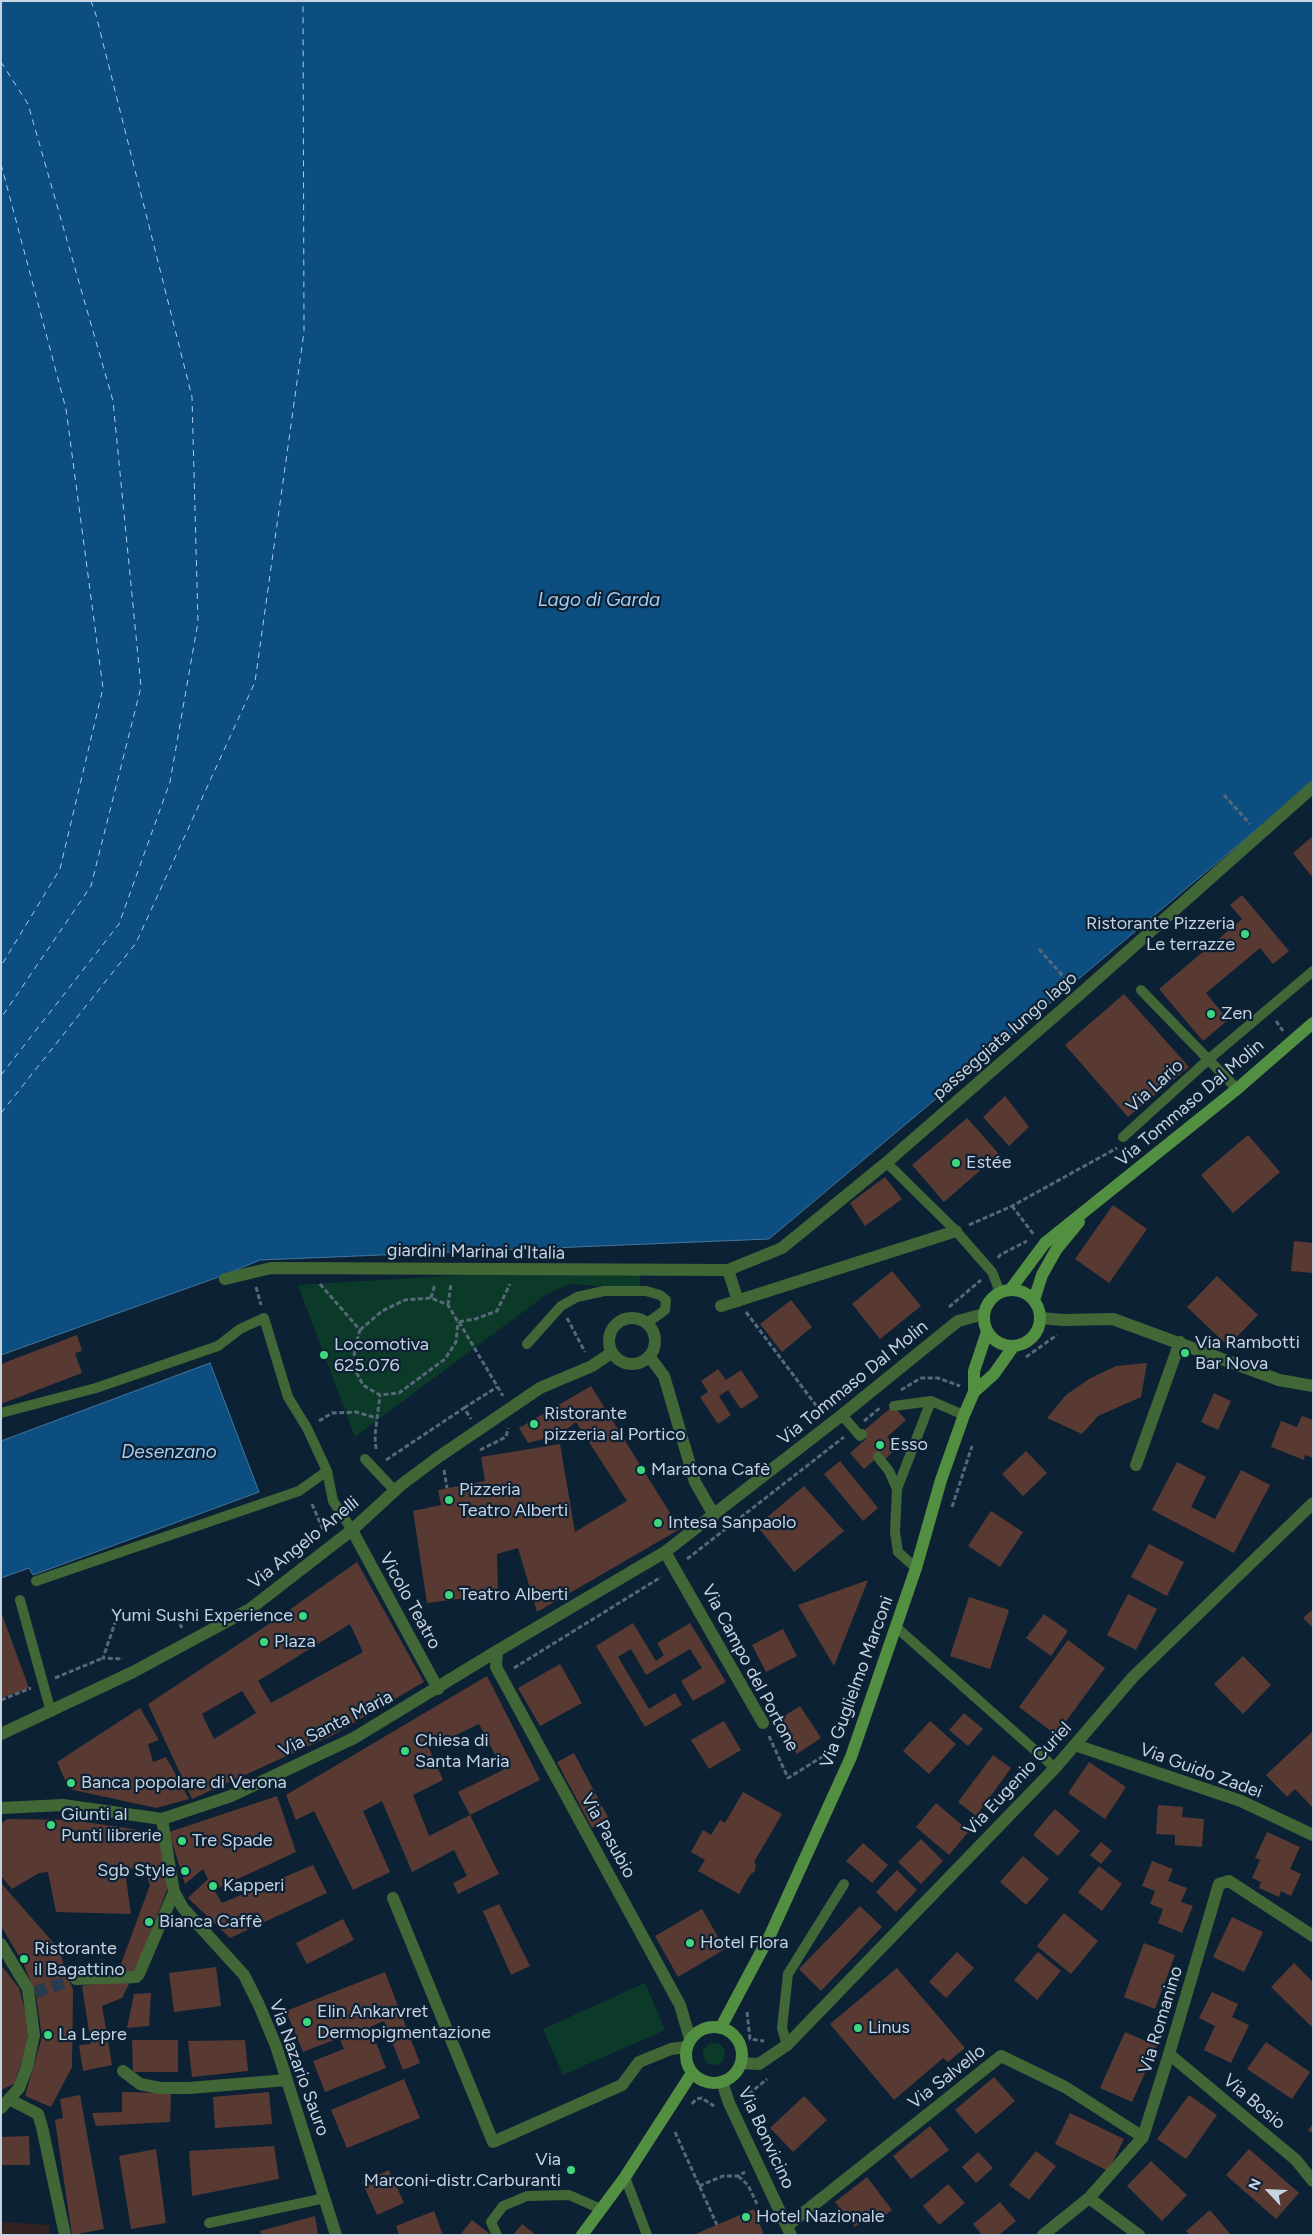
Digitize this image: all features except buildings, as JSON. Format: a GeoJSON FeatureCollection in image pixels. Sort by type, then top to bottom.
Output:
{"type":"FeatureCollection","features":[{"type":"Feature","properties":{"kind":"main road","name":"Via Tommaso Dal Molin"},"geometry":{"type":"LineString","coordinates":[[1005,1291],[1045,1243],[1237,1089],[1313,1023]]}},
{"type":"Feature","properties":{"kind":"main road","name":"Via Tommaso Dal Molin"},"geometry":{"type":"LineString","coordinates":[[1034,1300],[1042,1275],[1056,1250],[1089,1209]]}},
{"type":"Feature","properties":{"kind":"main road"},"geometry":{"type":"LineString","coordinates":[[974,1392],[974,1371],[987,1332],[984,1314],[993,1298],[1005,1291],[1027,1294],[1039,1308],[1040,1326],[1030,1341],[1013,1347],[998,1343],[987,1332]]}},
{"type":"Feature","properties":{"kind":"main road","name":"Via Guglielmo Marconi"},"geometry":{"type":"LineString","coordinates":[[721,2027],[771,1933],[851,1757],[916,1568],[940,1480],[964,1415],[974,1392],[994,1374],[1013,1347]]}},
{"type":"Feature","properties":{"kind":"main road"},"geometry":{"type":"LineString","coordinates":[[721,2027],[736,2037],[741,2045],[741,2063],[730,2078],[722,2082],[706,2082],[692,2073],[685,2056],[688,2043],[704,2028],[721,2027]]}},
{"type":"Feature","properties":{"kind":"main road"},"geometry":{"type":"LineString","coordinates":[[582,2235],[625,2177],[692,2073]]}},
{"type":"Feature","properties":{"kind":"street","name":"passeggiata lungo lago"},"geometry":{"type":"LineString","coordinates":[[728,1270],[782,1248],[894,1156],[1313,787]]}},
{"type":"Feature","properties":{"kind":"street"},"geometry":{"type":"LineString","coordinates":[[721,1306],[956,1231]]}},
{"type":"Feature","properties":{"kind":"street","name":"giardini Marinai d'Italia"},"geometry":{"type":"LineString","coordinates":[[225,1280],[271,1268],[728,1270]]}},
{"type":"Feature","properties":{"kind":"street"},"geometry":{"type":"LineString","coordinates":[[728,1270],[738,1301]]}},
{"type":"Feature","properties":{"kind":"street","name":"Via Tommaso Dal Molin"},"geometry":{"type":"LineString","coordinates":[[497,1651],[665,1552],[842,1415],[958,1321],[984,1314]]}},
{"type":"Feature","properties":{"kind":"street"},"geometry":{"type":"LineString","coordinates":[[631,1317],[648,1323],[655,1339],[655,1345],[649,1356],[639,1363],[626,1364],[615,1358],[608,1341],[615,1324],[631,1317]]}},
{"type":"Feature","properties":{"kind":"street"},"geometry":{"type":"LineString","coordinates":[[1041,1318],[1063,1320],[1113,1319],[1180,1342],[1279,1380],[1313,1386]]}},
{"type":"Feature","properties":{"kind":"street"},"geometry":{"type":"LineString","coordinates":[[1136,1465],[1180,1342]]}},
{"type":"Feature","properties":{"kind":"street","name":"Via Angelo Anelli"},"geometry":{"type":"LineString","coordinates":[[1,1734],[133,1672],[250,1609],[352,1530],[398,1488],[478,1430],[540,1388],[592,1366],[612,1353]]}},
{"type":"Feature","properties":{"kind":"street"},"geometry":{"type":"LineString","coordinates":[[649,1356],[664,1376],[695,1482],[714,1514]]}},
{"type":"Feature","properties":{"kind":"street","name":"Via Eugenio Curiel"},"geometry":{"type":"LineString","coordinates":[[741,2063],[759,2064],[787,2045],[1055,1768],[1134,1677],[1313,1503]]}},
{"type":"Feature","properties":{"kind":"street","name":"Vicolo Teatro"},"geometry":{"type":"LineString","coordinates":[[352,1530],[438,1688]]}},
{"type":"Feature","properties":{"kind":"street","name":"Via Campo del Portone"},"geometry":{"type":"LineString","coordinates":[[665,1552],[763,1723]]}},
{"type":"Feature","properties":{"kind":"street"},"geometry":{"type":"LineString","coordinates":[[496,1667],[497,1651]]}},
{"type":"Feature","properties":{"kind":"street","name":"Via Santa Maria"},"geometry":{"type":"LineString","coordinates":[[3,1807],[63,1805],[162,1818],[240,1792],[354,1738],[497,1651]]}},
{"type":"Feature","properties":{"kind":"street","name":"Via Pasubio"},"geometry":{"type":"LineString","coordinates":[[496,1667],[680,2005],[688,2043]]}},
{"type":"Feature","properties":{"kind":"street","name":"Via Guido Zadei"},"geometry":{"type":"LineString","coordinates":[[1075,1745],[1241,1801],[1313,1835]]}},
{"type":"Feature","properties":{"kind":"street","name":"Via Nazario Sauro"},"geometry":{"type":"LineString","coordinates":[[162,1818],[174,1892],[183,1908],[244,1975],[259,2005],[287,2080],[336,2235]]}},
{"type":"Feature","properties":{"kind":"street","name":"Via Romanino"},"geometry":{"type":"LineString","coordinates":[[1043,2235],[1089,2198],[1143,2137],[1219,1884],[1230,1881],[1313,1936]]}},
{"type":"Feature","properties":{"kind":"street"},"geometry":{"type":"LineString","coordinates":[[73,1980],[136,1977],[139,1974],[174,1892]]}},
{"type":"Feature","properties":{"kind":"street"},"geometry":{"type":"LineString","coordinates":[[393,1898],[493,2142],[622,2085],[639,2062],[688,2043]]}},
{"type":"Feature","properties":{"kind":"street"},"geometry":{"type":"LineString","coordinates":[[1,1944],[32,1993],[34,2035],[19,2088],[5,2104],[38,2114],[65,2235]]}},
{"type":"Feature","properties":{"kind":"street","name":"Via Bosio"},"geometry":{"type":"LineString","coordinates":[[1169,2054],[1296,2160],[1313,2181]]}},
{"type":"Feature","properties":{"kind":"street","name":"Via Salvello"},"geometry":{"type":"LineString","coordinates":[[788,2231],[1001,2056],[1040,2073],[1065,2087],[1143,2137]]}},
{"type":"Feature","properties":{"kind":"street"},"geometry":{"type":"LineString","coordinates":[[123,2071],[140,2084],[160,2088],[189,2088],[287,2080]]}},
{"type":"Feature","properties":{"kind":"street","name":"Via Bonvicino"},"geometry":{"type":"LineString","coordinates":[[722,2082],[729,2104],[759,2165],[788,2231]]}},
{"type":"Feature","properties":{"kind":"street"},"geometry":{"type":"LineString","coordinates":[[1089,2198],[1139,2235]]}},
{"type":"Feature","properties":{"kind":"lane","name":"Via Lario"},"geometry":{"type":"LineString","coordinates":[[1123,1137],[1208,1060],[1313,971]]}},
{"type":"Feature","properties":{"kind":"lane","name":"Via Lario"},"geometry":{"type":"LineString","coordinates":[[1141,990],[1237,1089]]}},
{"type":"Feature","properties":{"kind":"lane"},"geometry":{"type":"LineString","coordinates":[[892,1167],[956,1231],[992,1272],[1005,1291]]}},
{"type":"Feature","properties":{"kind":"lane"},"geometry":{"type":"LineString","coordinates":[[527,1344],[561,1306],[577,1297],[604,1291],[646,1291],[660,1294],[666,1300],[665,1310],[648,1323]]}},
{"type":"Feature","properties":{"kind":"lane"},"geometry":{"type":"LineString","coordinates":[[1,1413],[96,1388],[218,1346],[240,1329],[264,1318],[288,1397],[307,1428],[327,1471],[333,1501],[352,1530]]}},
{"type":"Feature","properties":{"kind":"lane"},"geometry":{"type":"LineString","coordinates":[[894,1406],[931,1401],[964,1415]]}},
{"type":"Feature","properties":{"kind":"lane"},"geometry":{"type":"LineString","coordinates":[[916,1568],[898,1552],[895,1532],[897,1489],[931,1401]]}},
{"type":"Feature","properties":{"kind":"lane"},"geometry":{"type":"LineString","coordinates":[[842,1415],[858,1432]]}},
{"type":"Feature","properties":{"kind":"lane"},"geometry":{"type":"LineString","coordinates":[[878,1457],[889,1471],[897,1489]]}},
{"type":"Feature","properties":{"kind":"lane"},"geometry":{"type":"LineString","coordinates":[[366,1459],[398,1488]]}},
{"type":"Feature","properties":{"kind":"lane"},"geometry":{"type":"LineString","coordinates":[[36,1581],[299,1491],[327,1471]]}},
{"type":"Feature","properties":{"kind":"lane"},"geometry":{"type":"LineString","coordinates":[[20,1600],[51,1712]]}},
{"type":"Feature","properties":{"kind":"lane"},"geometry":{"type":"LineString","coordinates":[[896,1627],[1055,1768]]}},
{"type":"Feature","properties":{"kind":"lane"},"geometry":{"type":"LineString","coordinates":[[787,2045],[782,2028],[788,1974],[844,1884]]}},
{"type":"Feature","properties":{"kind":"lane"},"geometry":{"type":"LineString","coordinates":[[625,2177],[647,2235]]}},
{"type":"Feature","properties":{"kind":"lane"},"geometry":{"type":"LineString","coordinates":[[497,2235],[491,2222],[503,2206],[527,2196],[569,2195],[601,2209]]}},
{"type":"Feature","properties":{"kind":"lane"},"geometry":{"type":"LineString","coordinates":[[209,2223],[325,2198]]}},
{"type":"Feature","properties":{"kind":"path"},"geometry":{"type":"LineString","coordinates":[[1224,795],[1259,835]]}},
{"type":"Feature","properties":{"kind":"path"},"geometry":{"type":"LineString","coordinates":[[1039,949],[1079,995]]}},
{"type":"Feature","properties":{"kind":"path"},"geometry":{"type":"LineString","coordinates":[[948,1308],[992,1272],[1000,1255],[1035,1236]]}},
{"type":"Feature","properties":{"kind":"path"},"geometry":{"type":"LineString","coordinates":[[308,1268],[360,1330]]}},
{"type":"Feature","properties":{"kind":"path"},"geometry":{"type":"LineString","coordinates":[[448,1306],[454,1269]]}},
{"type":"Feature","properties":{"kind":"path"},"geometry":{"type":"LineString","coordinates":[[458,1322],[475,1319],[497,1311],[517,1270]]}},
{"type":"Feature","properties":{"kind":"path"},"geometry":{"type":"LineString","coordinates":[[252,1272],[264,1318]]}},
{"type":"Feature","properties":{"kind":"path"},"geometry":{"type":"LineString","coordinates":[[458,1322],[456,1342],[445,1359],[399,1393],[380,1395],[363,1385],[353,1366],[360,1330],[382,1311],[405,1300],[431,1298],[448,1306],[458,1322],[510,1408]]}},
{"type":"Feature","properties":{"kind":"path"},"geometry":{"type":"LineString","coordinates":[[748,1314],[821,1412]]}},
{"type":"Feature","properties":{"kind":"path"},"geometry":{"type":"LineString","coordinates":[[896,1394],[922,1378],[938,1378],[974,1392]]}},
{"type":"Feature","properties":{"kind":"path"},"geometry":{"type":"LineString","coordinates":[[384,1461],[497,1387]]}},
{"type":"Feature","properties":{"kind":"path"},"geometry":{"type":"LineString","coordinates":[[380,1395],[376,1450],[398,1488]]}},
{"type":"Feature","properties":{"kind":"path"},"geometry":{"type":"LineString","coordinates":[[814,1418],[829,1405]]}},
{"type":"Feature","properties":{"kind":"path"},"geometry":{"type":"LineString","coordinates":[[496,1667],[515,1668],[675,1568],[858,1432],[882,1406]]}},
{"type":"Feature","properties":{"kind":"path"},"geometry":{"type":"LineString","coordinates":[[464,1408],[478,1430]]}},
{"type":"Feature","properties":{"kind":"path"},"geometry":{"type":"LineString","coordinates":[[307,1428],[332,1413],[356,1412],[377,1418]]}},
{"type":"Feature","properties":{"kind":"path"},"geometry":{"type":"LineString","coordinates":[[312,1504],[330,1547]]}},
{"type":"Feature","properties":{"kind":"path"},"geometry":{"type":"LineString","coordinates":[[116,1620],[102,1658],[124,1659],[133,1672]]}},
{"type":"Feature","properties":{"kind":"path","name":"Via Campo del Portone"},"geometry":{"type":"LineString","coordinates":[[763,1723],[760,1725],[767,1731],[788,1778],[833,1750],[851,1757]]}},
{"type":"Feature","properties":{"kind":"path"},"geometry":{"type":"LineString","coordinates":[[675,2132],[717,2225]]}},
{"type":"Feature","properties":{"kind":"path"},"geometry":{"type":"LineString","coordinates":[[699,2186],[723,2176],[738,2176],[759,2165]]}},
{"type":"Feature","properties":{"kind":"shaded area"},"geometry":{"type":"Polygon","coordinates":[[[1,2222],[49,2225],[50,2235],[1,2235],[1,2222]]]}},
{"type":"Feature","properties":{"kind":"green space"},"geometry":{"type":"Polygon","coordinates":[[[640,1273],[640,1289],[570,1284],[547,1294],[355,1437],[298,1285],[481,1274],[640,1273]]]}},
{"type":"Feature","properties":{"kind":"green space"},"geometry":{"type":"Polygon","coordinates":[[[645,1983],[665,2030],[563,2075],[543,2029],[645,1983]]]}},
{"type":"Feature","properties":{"kind":"green space"},"geometry":{"type":"Polygon","coordinates":[[[714,2043],[722,2046],[725,2054],[722,2062],[714,2065],[706,2062],[703,2054],[706,2046],[714,2043]]]}},
{"type":"Feature","properties":{"kind":"water","name":"Lago di Garda"},"geometry":{"type":"Polygon","coordinates":[[[1,1],[1313,1],[1313,782],[769,1239],[260,1260],[224,1275],[1,1355],[1,1]]]}},
{"type":"Feature","properties":{"kind":"water","name":"Desenzano"},"geometry":{"type":"Polygon","coordinates":[[[210,1363],[259,1492],[33,1575],[29,1568],[1,1578],[1,1441],[210,1363]]]}},
{"type":"Feature","properties":{"kind":"ferry route"},"geometry":{"type":"LineString","coordinates":[[1,1075],[119,924],[170,782],[198,622],[192,397],[91,1]]}},
{"type":"Feature","properties":{"kind":"ferry route"},"geometry":{"type":"LineString","coordinates":[[1,1113],[136,943],[255,682],[304,332],[303,1]]}},
{"type":"Feature","properties":{"kind":"ferry route"},"geometry":{"type":"LineString","coordinates":[[1,62],[28,104],[113,401],[141,687],[91,886],[1,1018]]}},
{"type":"Feature","properties":{"kind":"ferry route"},"geometry":{"type":"LineString","coordinates":[[1,164],[66,409],[103,688],[60,869],[1,966]]}},
{"type":"Feature","properties":{"kind":"tunnel"},"geometry":{"type":"LineString","coordinates":[[35,1992],[70,1981]]}},
{"type":"Feature","properties":{"kind":"place","name":"Ristorante Pizzeria Le terrazze"},"geometry":{"type":"Point","coordinates":[1245,934]}},
{"type":"Feature","properties":{"kind":"place","name":"Zen"},"geometry":{"type":"Point","coordinates":[1211,1014]}},
{"type":"Feature","properties":{"kind":"place","name":"Estée"},"geometry":{"type":"Point","coordinates":[956,1163]}},
{"type":"Feature","properties":{"kind":"place","name":"Via Rambotti Bar Nova"},"geometry":{"type":"Point","coordinates":[1185,1353]}},
{"type":"Feature","properties":{"kind":"place","name":"Locomotiva 625.076"},"geometry":{"type":"Point","coordinates":[324,1355]}},
{"type":"Feature","properties":{"kind":"place","name":"Ristorante pizzeria al Portico"},"geometry":{"type":"Point","coordinates":[534,1424]}},
{"type":"Feature","properties":{"kind":"place","name":"Esso"},"geometry":{"type":"Point","coordinates":[880,1445]}},
{"type":"Feature","properties":{"kind":"place","name":"Maratona Cafè"},"geometry":{"type":"Point","coordinates":[641,1470]}},
{"type":"Feature","properties":{"kind":"place","name":"Pizzeria Teatro Alberti"},"geometry":{"type":"Point","coordinates":[449,1500]}},
{"type":"Feature","properties":{"kind":"place","name":"Intesa Sanpaolo"},"geometry":{"type":"Point","coordinates":[658,1523]}},
{"type":"Feature","properties":{"kind":"place","name":"Teatro Alberti"},"geometry":{"type":"Point","coordinates":[449,1595]}},
{"type":"Feature","properties":{"kind":"place","name":"Yumi Sushi Experience"},"geometry":{"type":"Point","coordinates":[303,1616]}},
{"type":"Feature","properties":{"kind":"place","name":"Plaza"},"geometry":{"type":"Point","coordinates":[264,1642]}},
{"type":"Feature","properties":{"kind":"place","name":"Chiesa di Santa Maria"},"geometry":{"type":"Point","coordinates":[405,1751]}},
{"type":"Feature","properties":{"kind":"place","name":"Banca popolare di Verona"},"geometry":{"type":"Point","coordinates":[71,1783]}},
{"type":"Feature","properties":{"kind":"place","name":"Giunti al Punti librerie"},"geometry":{"type":"Point","coordinates":[51,1825]}},
{"type":"Feature","properties":{"kind":"place","name":"Tre Spade"},"geometry":{"type":"Point","coordinates":[182,1841]}},
{"type":"Feature","properties":{"kind":"place","name":"Sgb Style"},"geometry":{"type":"Point","coordinates":[185,1871]}},
{"type":"Feature","properties":{"kind":"place","name":"Kapperi"},"geometry":{"type":"Point","coordinates":[213,1886]}},
{"type":"Feature","properties":{"kind":"place","name":"Bianca Caffè"},"geometry":{"type":"Point","coordinates":[149,1922]}},
{"type":"Feature","properties":{"kind":"place","name":"Hotel Flora"},"geometry":{"type":"Point","coordinates":[690,1943]}},
{"type":"Feature","properties":{"kind":"place","name":"Ristorante il Bagattino"},"geometry":{"type":"Point","coordinates":[24,1959]}},
{"type":"Feature","properties":{"kind":"place","name":"Elin Ankarvret Dermopigmentazione"},"geometry":{"type":"Point","coordinates":[307,2022]}},
{"type":"Feature","properties":{"kind":"place","name":"Linus"},"geometry":{"type":"Point","coordinates":[858,2028]}},
{"type":"Feature","properties":{"kind":"place","name":"La Lepre"},"geometry":{"type":"Point","coordinates":[48,2035]}},
{"type":"Feature","properties":{"kind":"place","name":"Via Marconi-distr.Carburanti"},"geometry":{"type":"Point","coordinates":[571,2170]}},
{"type":"Feature","properties":{"kind":"place","name":"Hotel Nazionale"},"geometry":{"type":"Point","coordinates":[746,2217]}}]}
